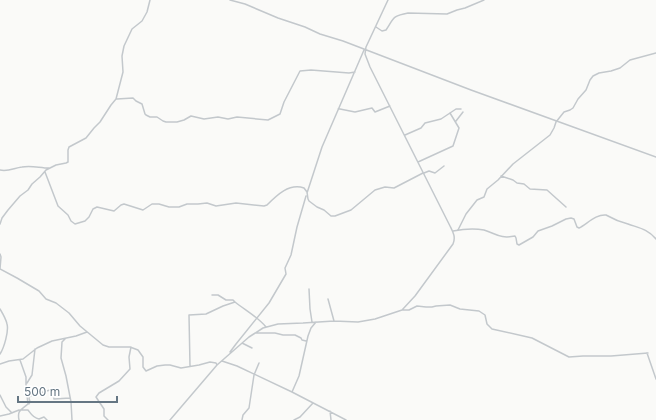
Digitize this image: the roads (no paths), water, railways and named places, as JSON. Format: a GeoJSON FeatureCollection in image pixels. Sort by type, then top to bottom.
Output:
{"type":"FeatureCollection","features":[{"type":"Feature","properties":{"kind":"street"},"geometry":{"type":"LineString","coordinates":[[0,224],[2,218],[19,197],[49,168],[68,162],[69,147],[86,138],[100,122],[111,104],[116,99],[123,72],[122,56],[124,46],[132,29],[142,21],[148,10],[150,0]]}},
{"type":"Feature","properties":{"kind":"street"},"geometry":{"type":"LineString","coordinates":[[230,0],[245,4],[320,34],[343,41],[656,157]]}},
{"type":"Feature","properties":{"kind":"street"},"geometry":{"type":"LineString","coordinates":[[230,352],[269,303],[286,274],[285,268],[291,255],[297,227],[322,147],[364,50],[388,0]]}},
{"type":"Feature","properties":{"kind":"street"},"geometry":{"type":"LineString","coordinates":[[376,27],[379,30],[385,31],[393,18],[402,15],[447,14],[467,8],[484,0]]}},
{"type":"Feature","properties":{"kind":"street"},"geometry":{"type":"LineString","coordinates":[[364,50],[455,240],[451,248],[409,304],[402,310]]}},
{"type":"Feature","properties":{"kind":"street"},"geometry":{"type":"LineString","coordinates":[[458,230],[466,214],[477,200],[484,197],[486,190],[516,161],[548,137],[564,112],[573,108],[593,76],[599,73],[611,72],[620,68],[630,60],[656,53]]}},
{"type":"Feature","properties":{"kind":"street"},"geometry":{"type":"LineString","coordinates":[[116,99],[133,98],[142,104],[146,116],[157,117],[164,122],[177,122],[191,116],[228,119],[237,117],[268,120],[280,114],[284,102],[300,71],[355,72]]}},
{"type":"Feature","properties":{"kind":"street"},"geometry":{"type":"LineString","coordinates":[[338,109],[340,108],[355,112],[372,108],[375,112],[390,106]]}},
{"type":"Feature","properties":{"kind":"street"},"geometry":{"type":"LineString","coordinates":[[405,135],[420,128],[425,123],[438,120],[456,109],[461,109]]}},
{"type":"Feature","properties":{"kind":"street"},"geometry":{"type":"LineString","coordinates":[[455,122],[463,112]]}},
{"type":"Feature","properties":{"kind":"street"},"geometry":{"type":"LineString","coordinates":[[418,162],[453,146],[459,126],[450,113]]}},
{"type":"Feature","properties":{"kind":"street"},"geometry":{"type":"LineString","coordinates":[[0,170],[7,171],[26,166],[49,168]]}},
{"type":"Feature","properties":{"kind":"street"},"geometry":{"type":"LineString","coordinates":[[45,172],[58,206],[68,214],[71,221],[75,224],[85,221],[89,217],[92,209],[97,207],[114,211],[124,204],[143,210],[152,204],[169,207],[206,203],[216,206],[238,203],[263,206],[267,205],[279,194],[290,187],[302,187],[305,189],[309,201],[331,216],[335,216],[351,210],[375,190],[385,187],[394,188],[423,173],[429,171],[435,172],[444,166]]}},
{"type":"Feature","properties":{"kind":"street"},"geometry":{"type":"LineString","coordinates":[[501,176],[524,184],[530,189],[547,190],[566,207]]}},
{"type":"Feature","properties":{"kind":"street"},"geometry":{"type":"LineString","coordinates":[[452,231],[478,229],[502,237],[515,236],[517,244],[519,245],[533,237],[537,232],[566,219],[574,219],[577,227],[579,228],[598,216],[603,215],[642,228],[656,240]]}},
{"type":"Feature","properties":{"kind":"street"},"geometry":{"type":"LineString","coordinates":[[0,254],[0,269],[39,291],[45,299],[56,303],[69,313],[80,326],[103,346],[131,347],[138,350],[142,355],[143,367],[146,371],[157,366],[168,365],[178,368],[221,361],[236,366],[292,392],[346,420]]}},
{"type":"Feature","properties":{"kind":"street"},"geometry":{"type":"LineString","coordinates":[[309,289],[312,322]]}},
{"type":"Feature","properties":{"kind":"street"},"geometry":{"type":"LineString","coordinates":[[212,295],[218,295],[226,300],[233,300],[257,318],[266,327]]}},
{"type":"Feature","properties":{"kind":"street"},"geometry":{"type":"LineString","coordinates":[[328,299],[334,321]]}},
{"type":"Feature","properties":{"kind":"street"},"geometry":{"type":"LineString","coordinates":[[190,366],[189,315],[206,314],[235,302]]}},
{"type":"Feature","properties":{"kind":"street"},"geometry":{"type":"LineString","coordinates":[[170,420],[216,365],[255,333],[266,327],[278,324],[365,321],[402,310],[409,310],[417,306],[426,308],[450,306],[460,309],[479,311],[485,315],[487,324],[492,329],[532,338],[569,357],[647,353],[656,379]]}},
{"type":"Feature","properties":{"kind":"street"},"geometry":{"type":"LineString","coordinates":[[0,309],[8,327],[4,346],[0,354]]}},
{"type":"Feature","properties":{"kind":"street"},"geometry":{"type":"LineString","coordinates":[[292,392],[299,376],[310,329],[316,322]]}},
{"type":"Feature","properties":{"kind":"street"},"geometry":{"type":"LineString","coordinates":[[0,364],[25,358],[35,349],[52,341],[65,339],[87,332]]}},
{"type":"Feature","properties":{"kind":"street"},"geometry":{"type":"LineString","coordinates":[[255,333],[292,335],[301,338],[306,342]]}},
{"type":"Feature","properties":{"kind":"street"},"geometry":{"type":"LineString","coordinates":[[65,339],[62,342],[61,358],[70,398],[72,420]]}},
{"type":"Feature","properties":{"kind":"street"},"geometry":{"type":"LineString","coordinates":[[242,343],[252,348]]}},
{"type":"Feature","properties":{"kind":"street"},"geometry":{"type":"LineString","coordinates":[[108,420],[104,419],[104,409],[96,397],[99,393],[119,381],[130,369],[128,357],[131,347]]}},
{"type":"Feature","properties":{"kind":"street"},"geometry":{"type":"LineString","coordinates":[[26,383],[32,375],[35,349]]}},
{"type":"Feature","properties":{"kind":"street"},"geometry":{"type":"LineString","coordinates":[[20,360],[26,374],[28,404]]}},
{"type":"Feature","properties":{"kind":"street"},"geometry":{"type":"LineString","coordinates":[[215,362],[217,363],[216,365]]}},
{"type":"Feature","properties":{"kind":"street"},"geometry":{"type":"LineString","coordinates":[[242,420],[243,415],[250,405],[251,387],[259,363]]}},
{"type":"Feature","properties":{"kind":"street"},"geometry":{"type":"LineString","coordinates":[[0,416],[20,410],[30,403],[30,396],[47,390],[51,391],[54,399],[70,398]]}},
{"type":"Feature","properties":{"kind":"street"},"geometry":{"type":"LineString","coordinates":[[0,395],[6,407],[12,413]]}},
{"type":"Feature","properties":{"kind":"street"},"geometry":{"type":"LineString","coordinates":[[294,420],[300,417],[313,403]]}},
{"type":"Feature","properties":{"kind":"street"},"geometry":{"type":"LineString","coordinates":[[19,420],[18,412],[20,410]]}},
{"type":"Feature","properties":{"kind":"street"},"geometry":{"type":"LineString","coordinates":[[20,410],[28,410],[36,418],[39,419],[44,417],[48,420]]}},
{"type":"Feature","properties":{"kind":"street"},"geometry":{"type":"LineString","coordinates":[[330,411],[331,420]]}},
{"type":"Feature","properties":{"kind":"street"},"geometry":{"type":"LineString","coordinates":[[331,417],[333,413]]}}]}
